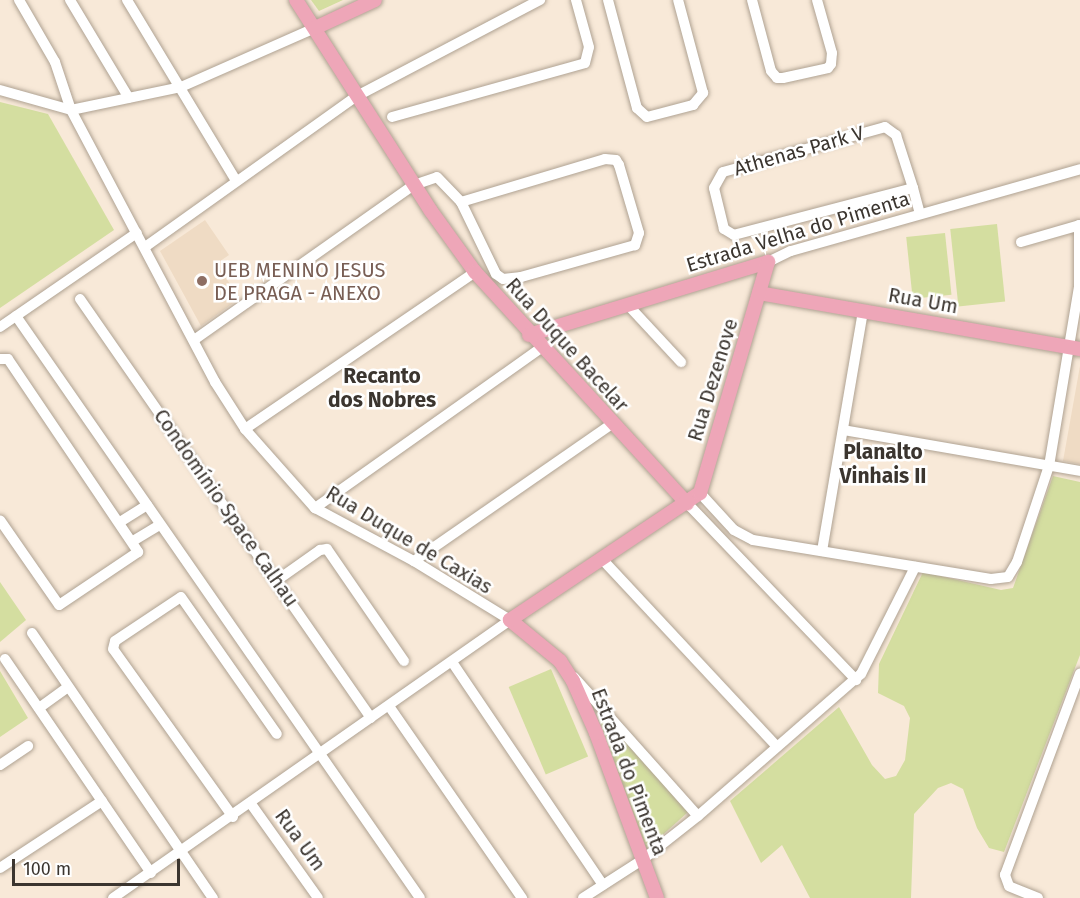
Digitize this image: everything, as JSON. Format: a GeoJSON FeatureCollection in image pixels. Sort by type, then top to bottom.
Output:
{"type":"FeatureCollection","features":[{"type":"Feature","properties":{"kind":"main road","name":"Rua Duque Bacelar"},"geometry":{"type":"LineString","coordinates":[[296,0],[414,185],[475,272],[529,335],[687,503]]}},
{"type":"Feature","properties":{"kind":"main road"},"geometry":{"type":"LineString","coordinates":[[315,28],[375,0]]}},
{"type":"Feature","properties":{"kind":"main road","name":"Rua Dezenove"},"geometry":{"type":"LineString","coordinates":[[700,493],[768,262]]}},
{"type":"Feature","properties":{"kind":"main road","name":"Estrada Velha do Pimenta"},"geometry":{"type":"LineString","coordinates":[[529,335],[768,262]]}},
{"type":"Feature","properties":{"kind":"main road","name":"Rua Um"},"geometry":{"type":"LineString","coordinates":[[759,293],[1075,348]]}},
{"type":"Feature","properties":{"kind":"main road"},"geometry":{"type":"LineString","coordinates":[[510,620],[700,493]]}},
{"type":"Feature","properties":{"kind":"main road","name":"Rua Duque de Caxias"},"geometry":{"type":"LineString","coordinates":[[510,620],[560,661]]}},
{"type":"Feature","properties":{"kind":"main road","name":"Estrada do Pimenta"},"geometry":{"type":"LineString","coordinates":[[560,661],[596,733],[657,898]]}},
{"type":"Feature","properties":{"kind":"street","name":"Rua Duque de Caxias"},"geometry":{"type":"LineString","coordinates":[[19,0],[55,62],[71,110],[194,340],[245,429],[315,508],[414,561],[510,620]]}},
{"type":"Feature","properties":{"kind":"street"},"geometry":{"type":"LineString","coordinates":[[70,0],[129,98]]}},
{"type":"Feature","properties":{"kind":"street"},"geometry":{"type":"LineString","coordinates":[[127,0],[236,181]]}},
{"type":"Feature","properties":{"kind":"street"},"geometry":{"type":"LineString","coordinates":[[145,247],[357,96],[540,0]]}},
{"type":"Feature","properties":{"kind":"street"},"geometry":{"type":"LineString","coordinates":[[392,117],[585,63],[590,47],[576,0]]}},
{"type":"Feature","properties":{"kind":"street"},"geometry":{"type":"LineString","coordinates":[[608,0],[637,108],[647,117],[693,105],[703,93],[678,0]]}},
{"type":"Feature","properties":{"kind":"street"},"geometry":{"type":"LineString","coordinates":[[752,0],[771,71],[783,78],[828,68],[831,64],[832,53],[817,0]]}},
{"type":"Feature","properties":{"kind":"street"},"geometry":{"type":"LineString","coordinates":[[0,90],[71,110],[181,87],[315,28]]}},
{"type":"Feature","properties":{"kind":"street","name":"Athenas Park V"},"geometry":{"type":"LineString","coordinates":[[913,188],[734,235],[724,229],[714,188],[723,172],[885,127],[896,135],[913,188],[920,213]]}},
{"type":"Feature","properties":{"kind":"street"},"geometry":{"type":"LineString","coordinates":[[194,340],[414,185],[437,177],[461,202],[496,274],[503,279],[521,277],[629,248],[638,240],[619,165],[610,159],[461,202]]}},
{"type":"Feature","properties":{"kind":"street","name":"Estrada Velha do Pimenta"},"geometry":{"type":"LineString","coordinates":[[768,262],[791,251],[1080,169]]}},
{"type":"Feature","properties":{"kind":"street"},"geometry":{"type":"LineString","coordinates":[[700,493],[744,537],[991,579],[1008,577],[1017,562],[1049,466],[1075,348],[1072,326],[1080,287],[1080,225],[1021,242]]}},
{"type":"Feature","properties":{"kind":"street"},"geometry":{"type":"LineString","coordinates":[[0,327],[137,233]]}},
{"type":"Feature","properties":{"kind":"street"},"geometry":{"type":"LineString","coordinates":[[245,429],[475,272]]}},
{"type":"Feature","properties":{"kind":"street","name":"Condomínio Space Calhau"},"geometry":{"type":"LineString","coordinates":[[80,299],[372,718]]}},
{"type":"Feature","properties":{"kind":"street"},"geometry":{"type":"LineString","coordinates":[[628,305],[681,362]]}},
{"type":"Feature","properties":{"kind":"street"},"geometry":{"type":"LineString","coordinates":[[822,551],[863,311]]}},
{"type":"Feature","properties":{"kind":"street"},"geometry":{"type":"LineString","coordinates":[[16,316],[143,508],[160,525],[420,898]]}},
{"type":"Feature","properties":{"kind":"street"},"geometry":{"type":"LineString","coordinates":[[315,508],[541,348]]}},
{"type":"Feature","properties":{"kind":"street"},"geometry":{"type":"LineString","coordinates":[[0,359],[8,359],[120,522],[137,553],[59,605],[0,520]]}},
{"type":"Feature","properties":{"kind":"street"},"geometry":{"type":"LineString","coordinates":[[414,561],[612,424]]}},
{"type":"Feature","properties":{"kind":"street"},"geometry":{"type":"LineString","coordinates":[[843,430],[1080,471]]}},
{"type":"Feature","properties":{"kind":"street","name":"Rua Duque Bacelar"},"geometry":{"type":"LineString","coordinates":[[687,503],[855,680]]}},
{"type":"Feature","properties":{"kind":"street"},"geometry":{"type":"LineString","coordinates":[[120,522],[143,508]]}},
{"type":"Feature","properties":{"kind":"street"},"geometry":{"type":"LineString","coordinates":[[133,542],[160,525]]}},
{"type":"Feature","properties":{"kind":"street"},"geometry":{"type":"LineString","coordinates":[[276,581],[320,550],[327,549],[404,661]]}},
{"type":"Feature","properties":{"kind":"street"},"geometry":{"type":"LineString","coordinates":[[601,558],[777,747]]}},
{"type":"Feature","properties":{"kind":"street"},"geometry":{"type":"LineString","coordinates":[[584,898],[642,860],[698,816],[855,680],[869,665],[915,567]]}},
{"type":"Feature","properties":{"kind":"street"},"geometry":{"type":"LineString","coordinates":[[233,817],[113,649],[115,641],[181,597],[277,734]]}},
{"type":"Feature","properties":{"kind":"street"},"geometry":{"type":"LineString","coordinates":[[113,898],[233,817],[510,620]]}},
{"type":"Feature","properties":{"kind":"street"},"geometry":{"type":"LineString","coordinates":[[32,633],[213,898]]}},
{"type":"Feature","properties":{"kind":"street"},"geometry":{"type":"LineString","coordinates":[[5,659],[151,873]]}},
{"type":"Feature","properties":{"kind":"street","name":"Rua Duque de Caxias"},"geometry":{"type":"LineString","coordinates":[[560,661],[698,816]]}},
{"type":"Feature","properties":{"kind":"street"},"geometry":{"type":"LineString","coordinates":[[452,662],[603,885]]}},
{"type":"Feature","properties":{"kind":"street"},"geometry":{"type":"LineString","coordinates":[[1038,898],[1009,886],[1005,875],[1080,673]]}},
{"type":"Feature","properties":{"kind":"street"},"geometry":{"type":"LineString","coordinates":[[39,708],[68,687]]}},
{"type":"Feature","properties":{"kind":"street"},"geometry":{"type":"LineString","coordinates":[[389,706],[522,898]]}},
{"type":"Feature","properties":{"kind":"street"},"geometry":{"type":"LineString","coordinates":[[0,765],[28,746]]}},
{"type":"Feature","properties":{"kind":"street"},"geometry":{"type":"LineString","coordinates":[[0,868],[102,801]]}},
{"type":"Feature","properties":{"kind":"street","name":"Rua Um"},"geometry":{"type":"LineString","coordinates":[[251,804],[318,898]]}},
{"type":"Feature","properties":{"kind":"shaded area","name":"UEB MENINO JESUS DE PRAGA - ANEXO"},"geometry":{"type":"Polygon","coordinates":[[[205,220],[229,255],[216,264],[240,298],[201,326],[160,251],[205,220]]]}},
{"type":"Feature","properties":{"kind":"shaded area"},"geometry":{"type":"Polygon","coordinates":[[[1080,366],[1080,464],[1063,461],[1080,366]]]}},
{"type":"Feature","properties":{"kind":"green space"},"geometry":{"type":"Polygon","coordinates":[[[311,0],[343,0],[319,11],[311,0]]]}},
{"type":"Feature","properties":{"kind":"green space"},"geometry":{"type":"Polygon","coordinates":[[[0,102],[48,114],[114,230],[0,308],[0,102]]]}},
{"type":"Feature","properties":{"kind":"green space"},"geometry":{"type":"Polygon","coordinates":[[[997,224],[1005,302],[958,306],[950,229],[997,224]]]}},
{"type":"Feature","properties":{"kind":"green space"},"geometry":{"type":"Polygon","coordinates":[[[945,233],[951,295],[913,299],[906,237],[945,233]]]}},
{"type":"Feature","properties":{"kind":"green space"},"geometry":{"type":"Polygon","coordinates":[[[1053,476],[1080,482],[1080,655],[1004,852],[989,848],[977,828],[963,789],[951,783],[938,788],[914,814],[911,898],[810,898],[782,845],[761,863],[730,801],[839,707],[872,765],[885,779],[896,776],[905,760],[910,718],[904,706],[878,693],[879,664],[923,572],[1001,590],[1013,588],[1053,476]]]}},
{"type":"Feature","properties":{"kind":"green space"},"geometry":{"type":"Polygon","coordinates":[[[0,582],[26,620],[0,642],[0,582]]]}},
{"type":"Feature","properties":{"kind":"green space"},"geometry":{"type":"Polygon","coordinates":[[[551,669],[588,756],[546,774],[509,687],[551,669]]]}},
{"type":"Feature","properties":{"kind":"green space"},"geometry":{"type":"Polygon","coordinates":[[[0,671],[28,718],[0,737],[0,671]]]}},
{"type":"Feature","properties":{"kind":"green space"},"geometry":{"type":"Polygon","coordinates":[[[596,709],[688,812],[645,851],[596,709]]]}},
{"type":"Feature","properties":{"kind":"place","name":"UEB MENINO JESUS DE PRAGA - ANEXO"},"geometry":{"type":"Point","coordinates":[202,281]}},
{"type":"Feature","properties":{"kind":"district","name":"Recanto dos Nobres"},"geometry":{"type":"Point","coordinates":[382,388]}},
{"type":"Feature","properties":{"kind":"district","name":"Planalto Vinhais II"},"geometry":{"type":"Point","coordinates":[883,464]}}]}
